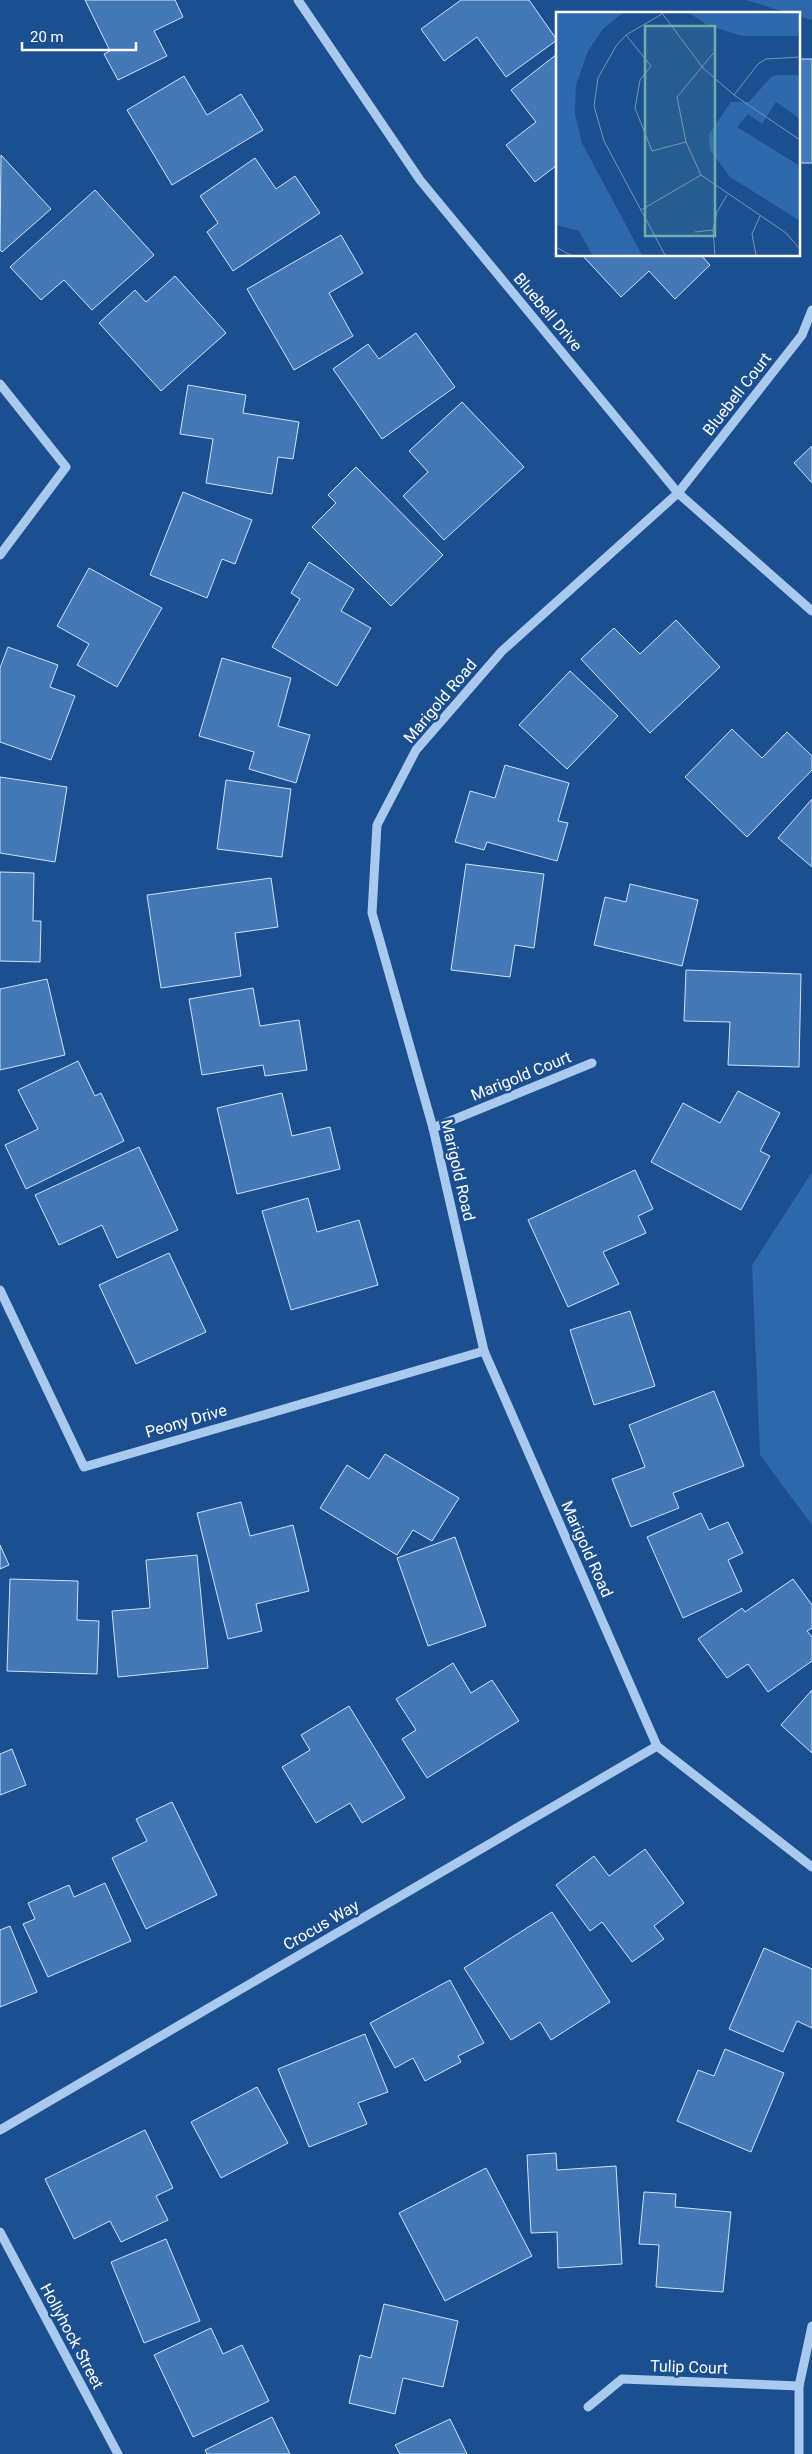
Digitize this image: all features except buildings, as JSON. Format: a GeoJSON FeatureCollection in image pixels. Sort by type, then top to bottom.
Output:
{"type":"FeatureCollection","features":[{"type":"Feature","properties":{"kind":"street","name":"Bluebell Drive"},"geometry":{"type":"LineString","coordinates":[[298,0],[420,180],[678,493],[812,611]]}},
{"type":"Feature","properties":{"kind":"street","name":"Bluebell Court"},"geometry":{"type":"LineString","coordinates":[[678,493],[802,334],[812,310]]}},
{"type":"Feature","properties":{"kind":"street"},"geometry":{"type":"LineString","coordinates":[[0,384],[66,467],[0,555]]}},
{"type":"Feature","properties":{"kind":"street","name":"Marigold Road"},"geometry":{"type":"LineString","coordinates":[[678,493],[502,651],[416,750],[378,825],[372,913],[433,1128],[484,1351],[657,1746],[812,1867]]}},
{"type":"Feature","properties":{"kind":"street","name":"Marigold Court"},"geometry":{"type":"LineString","coordinates":[[433,1128],[592,1063]]}},
{"type":"Feature","properties":{"kind":"street","name":"Peony Drive"},"geometry":{"type":"LineString","coordinates":[[0,1290],[84,1467],[484,1351]]}},
{"type":"Feature","properties":{"kind":"street","name":"Crocus Way"},"geometry":{"type":"LineString","coordinates":[[0,2130],[657,1746]]}},
{"type":"Feature","properties":{"kind":"street","name":"Hollyhock Street"},"geometry":{"type":"LineString","coordinates":[[0,2232],[118,2454]]}},
{"type":"Feature","properties":{"kind":"street"},"geometry":{"type":"LineString","coordinates":[[799,2454],[799,2386],[812,2326]]}},
{"type":"Feature","properties":{"kind":"street","name":"Tulip Court"},"geometry":{"type":"LineString","coordinates":[[588,2407],[622,2380],[799,2386]]}},
{"type":"Feature","properties":{"kind":"shaded area"},"geometry":{"type":"Polygon","coordinates":[[[746,0],[812,0],[812,20],[800,17],[800,12],[785,12],[746,0]]]}},
{"type":"Feature","properties":{"kind":"shaded area"},"geometry":{"type":"Polygon","coordinates":[[[812,1172],[812,1525],[760,1455],[752,1265],[812,1172]]]}}]}
